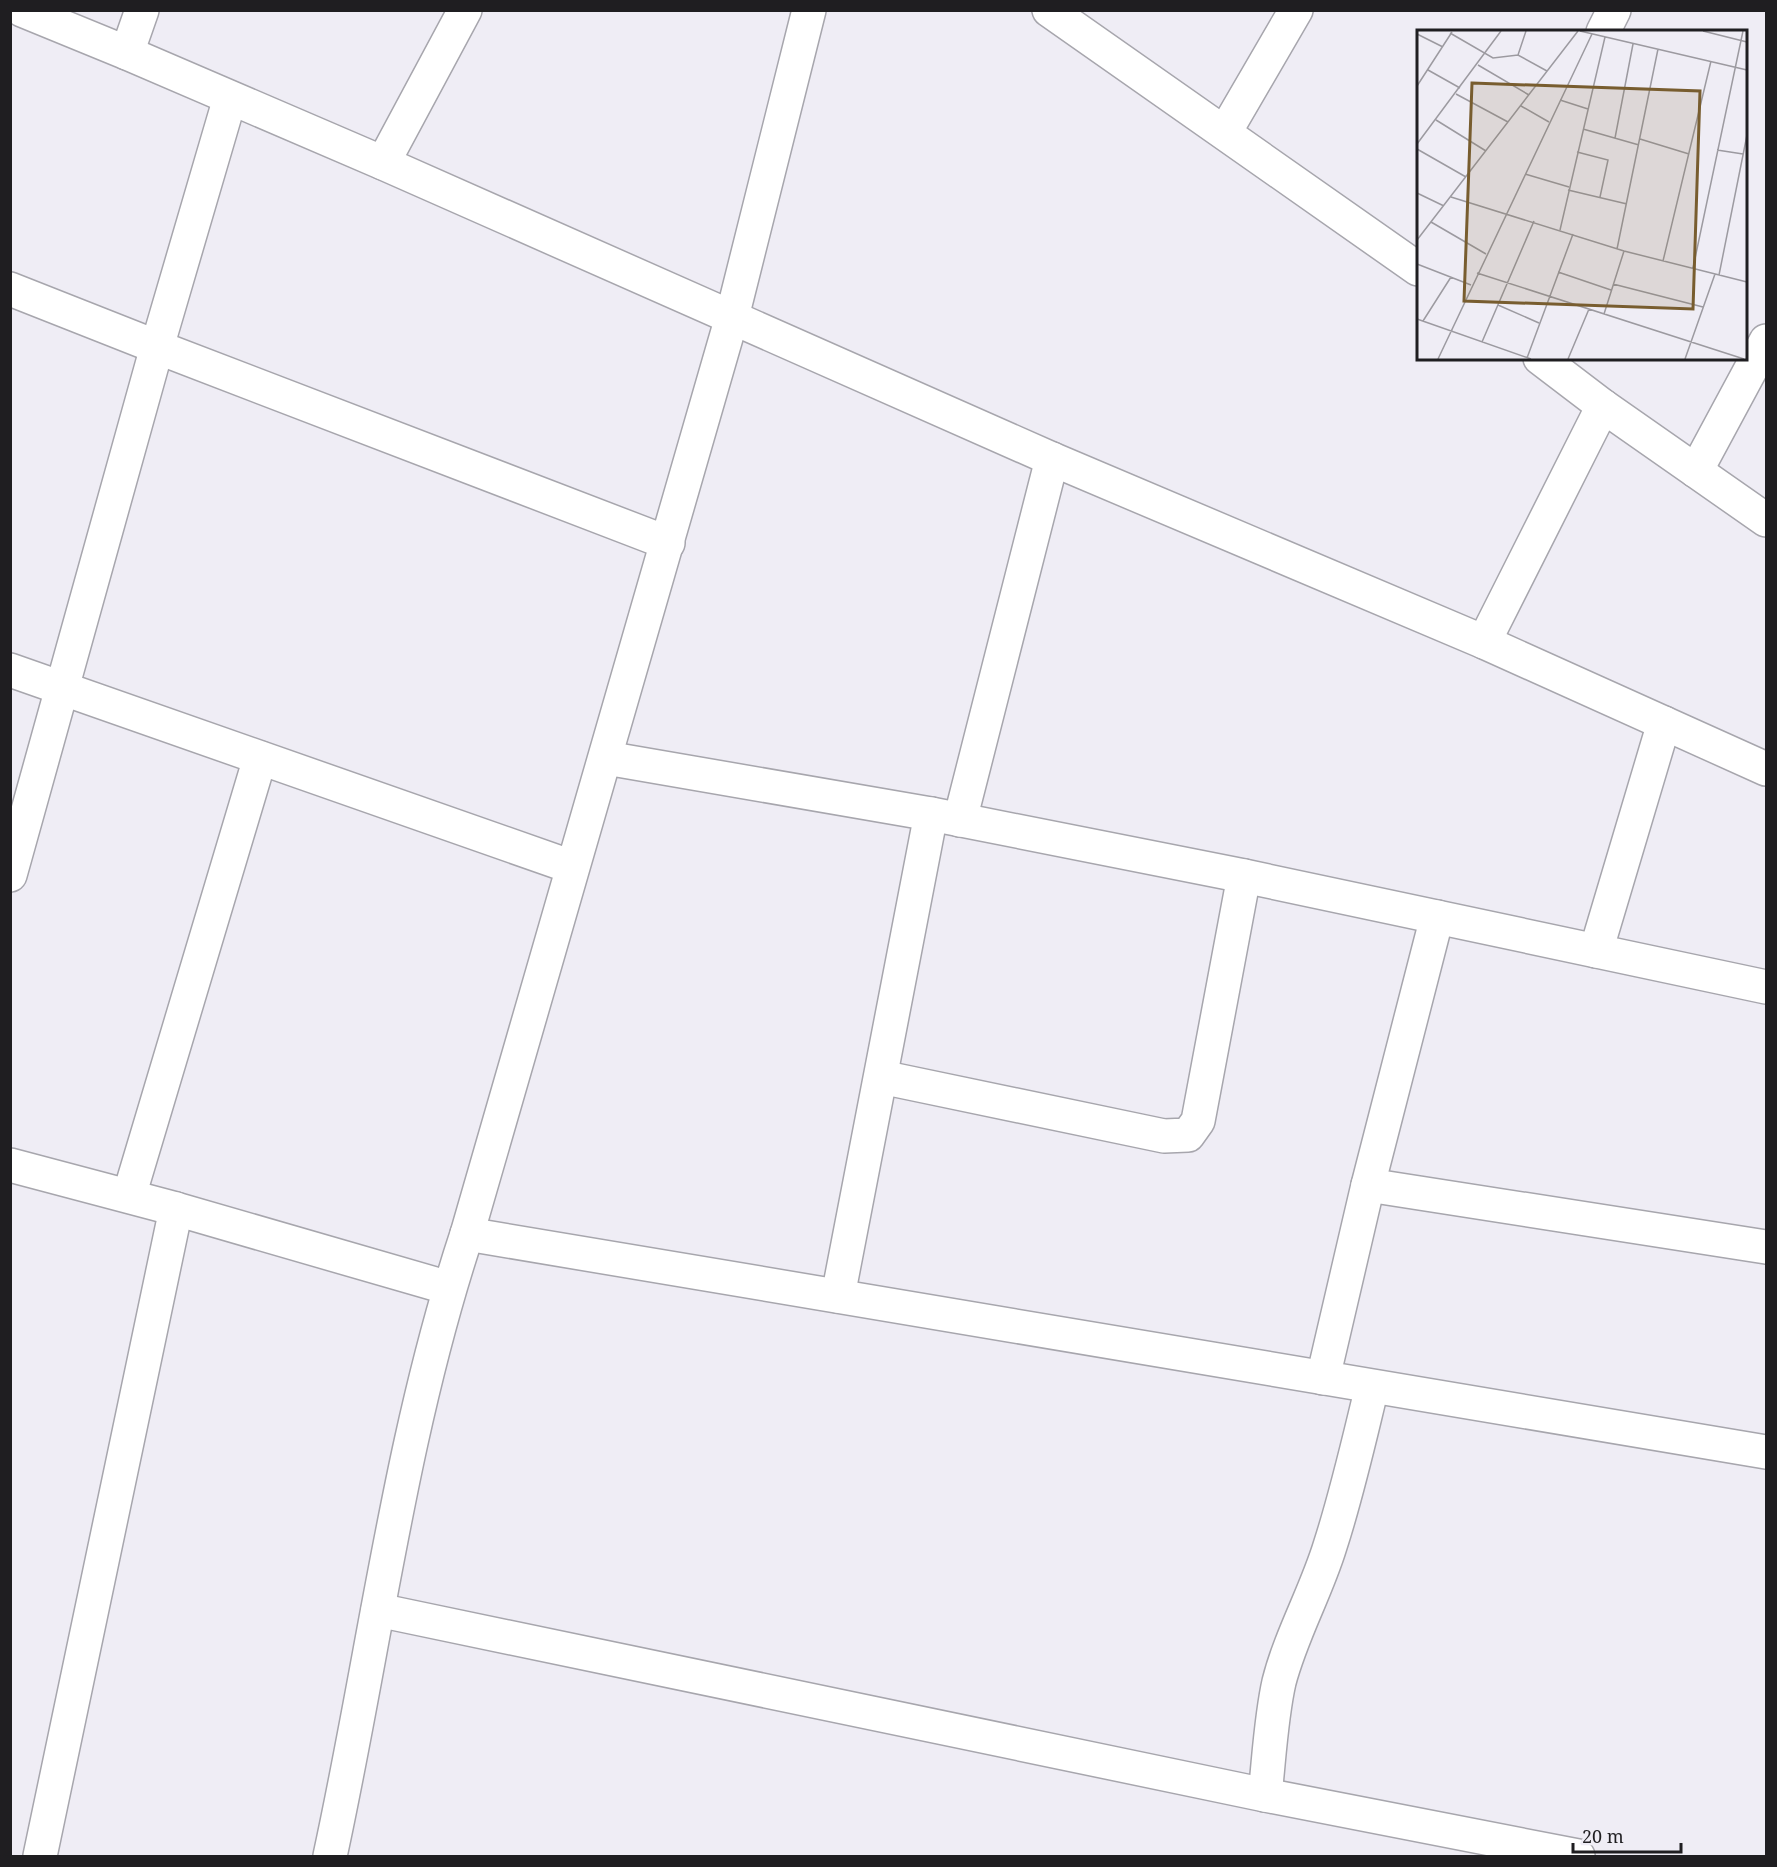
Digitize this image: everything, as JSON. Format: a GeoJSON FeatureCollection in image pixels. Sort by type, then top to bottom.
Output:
{"type":"FeatureCollection","features":[{"type":"Feature","properties":{"kind":"street"},"geometry":{"type":"LineString","coordinates":[[22,10],[383,163],[1052,459],[1484,642],[1767,769]]}},
{"type":"Feature","properties":{"kind":"street"},"geometry":{"type":"LineString","coordinates":[[127,53],[142,10]]}},
{"type":"Feature","properties":{"kind":"street"},"geometry":{"type":"LineString","coordinates":[[383,163],[465,10]]}},
{"type":"Feature","properties":{"kind":"street"},"geometry":{"type":"LineString","coordinates":[[337,1855],[378,1610],[425,1383],[449,1288],[606,758],[732,317],[809,10]]}},
{"type":"Feature","properties":{"kind":"street"},"geometry":{"type":"LineString","coordinates":[[1049,10],[1417,268]]}},
{"type":"Feature","properties":{"kind":"street"},"geometry":{"type":"LineString","coordinates":[[1225,132],[1296,10]]}},
{"type":"Feature","properties":{"kind":"street"},"geometry":{"type":"LineString","coordinates":[[1605,30],[1614,10]]}},
{"type":"Feature","properties":{"kind":"street"},"geometry":{"type":"LineString","coordinates":[[10,875],[157,347],[230,98]]}},
{"type":"Feature","properties":{"kind":"street"},"geometry":{"type":"LineString","coordinates":[[10,289],[668,543]]}},
{"type":"Feature","properties":{"kind":"street"},"geometry":{"type":"LineString","coordinates":[[1696,471],[1767,341]]}},
{"type":"Feature","properties":{"kind":"street"},"geometry":{"type":"LineString","coordinates":[[1543,360],[1603,406],[1767,520]]}},
{"type":"Feature","properties":{"kind":"street"},"geometry":{"type":"LineString","coordinates":[[1484,642],[1603,406]]}},
{"type":"Feature","properties":{"kind":"street"},"geometry":{"type":"LineString","coordinates":[[837,1296],[881,1077],[946,817],[1052,459]]}},
{"type":"Feature","properties":{"kind":"street"},"geometry":{"type":"LineString","coordinates":[[10,670],[64,687],[572,867]]}},
{"type":"Feature","properties":{"kind":"street"},"geometry":{"type":"LineString","coordinates":[[1596,951],[1664,723]]}},
{"type":"Feature","properties":{"kind":"street"},"geometry":{"type":"LineString","coordinates":[[129,1196],[260,758]]}},
{"type":"Feature","properties":{"kind":"street"},"geometry":{"type":"LineString","coordinates":[[606,758],[946,817],[1244,876],[1767,987]]}},
{"type":"Feature","properties":{"kind":"street"},"geometry":{"type":"LineString","coordinates":[[881,1077],[1164,1136],[1188,1135],[1198,1121],[1244,876]]}},
{"type":"Feature","properties":{"kind":"street"},"geometry":{"type":"LineString","coordinates":[[1323,1377],[1368,1185],[1437,916]]}},
{"type":"Feature","properties":{"kind":"street"},"geometry":{"type":"LineString","coordinates":[[10,1165],[176,1209],[449,1288]]}},
{"type":"Feature","properties":{"kind":"street"},"geometry":{"type":"LineString","coordinates":[[1368,1185],[1767,1247]]}},
{"type":"Feature","properties":{"kind":"street"},"geometry":{"type":"LineString","coordinates":[[40,1857],[176,1209]]}},
{"type":"Feature","properties":{"kind":"street"},"geometry":{"type":"LineString","coordinates":[[466,1234],[1767,1452]]}},
{"type":"Feature","properties":{"kind":"street"},"geometry":{"type":"LineString","coordinates":[[1265,1795],[1278,1686],[1284,1663],[1331,1545],[1372,1387]]}},
{"type":"Feature","properties":{"kind":"street"},"geometry":{"type":"LineString","coordinates":[[378,1610],[1265,1795],[1578,1857]]}}]}
